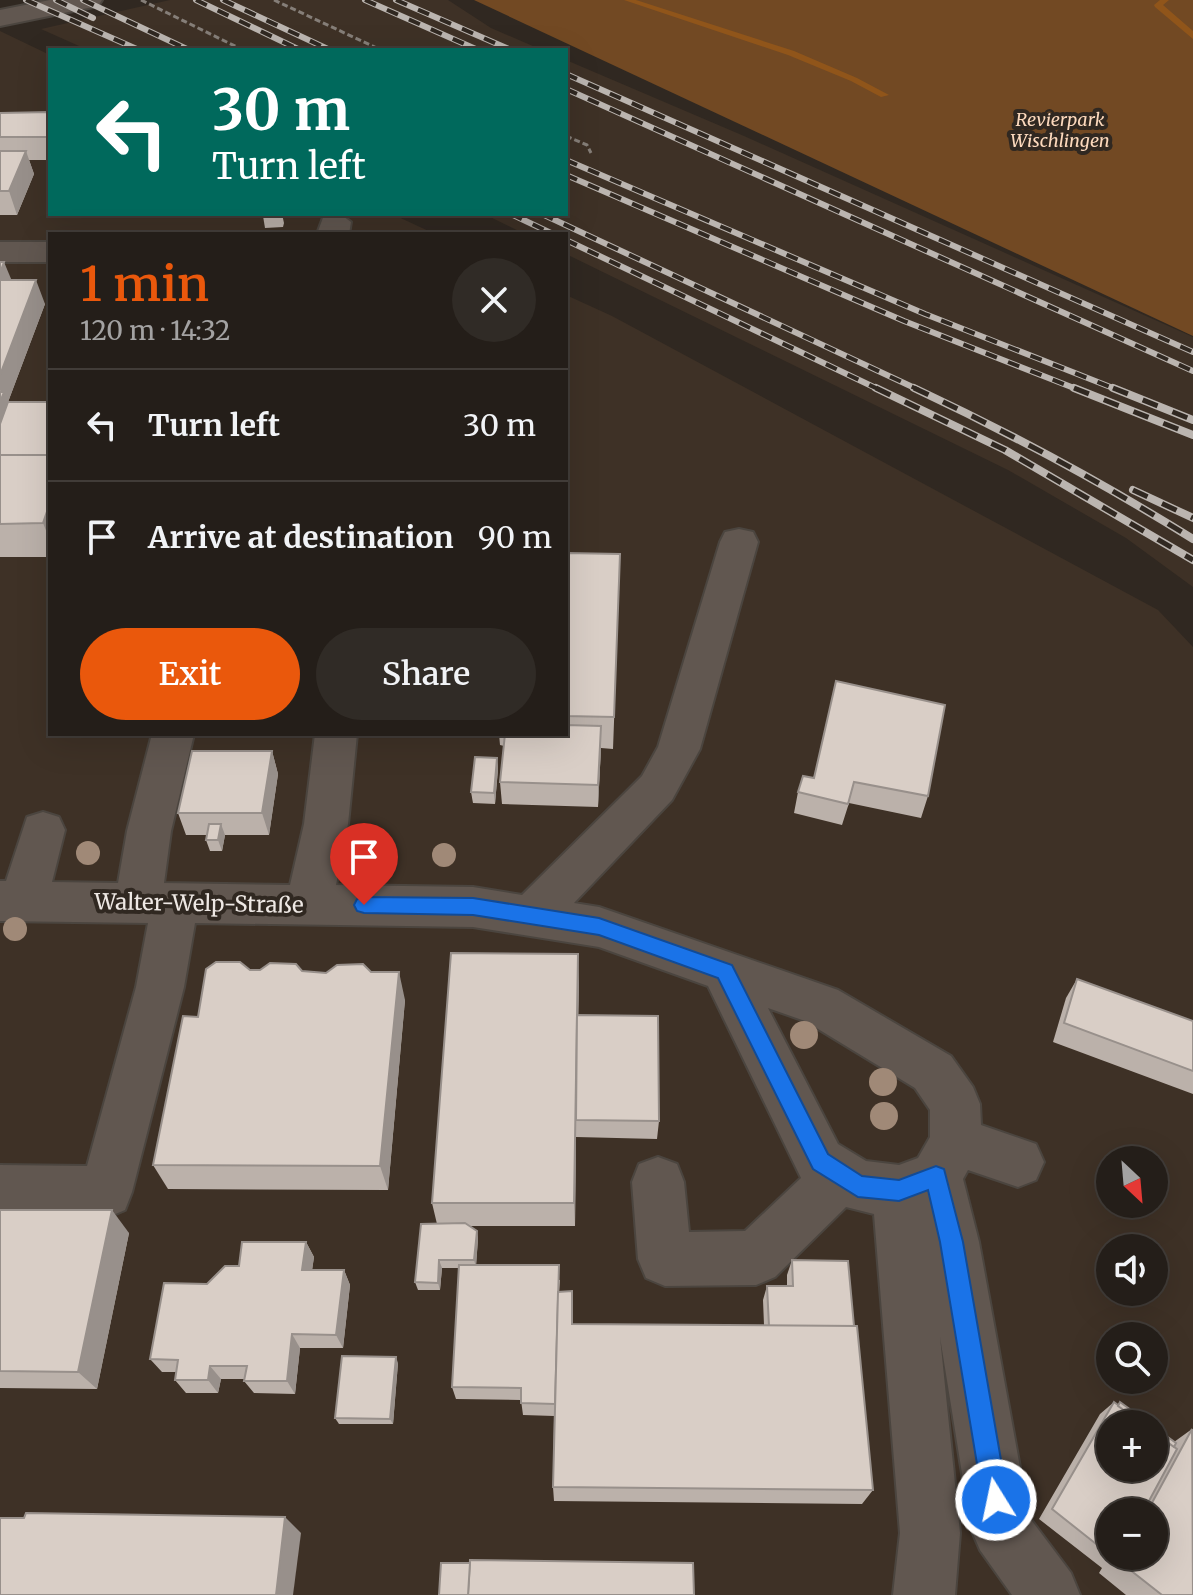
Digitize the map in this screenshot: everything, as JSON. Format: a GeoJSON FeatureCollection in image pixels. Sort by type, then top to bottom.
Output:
{"type":"FeatureCollection","features":[{"type":"Feature","properties":{"kind":"street"},"geometry":{"type":"LineString","coordinates":[[0,18],[89,0]]}},
{"type":"Feature","properties":{"kind":"street"},"geometry":{"type":"LineString","coordinates":[[0,252],[48,252]]}},
{"type":"Feature","properties":{"kind":"street"},"geometry":{"type":"LineString","coordinates":[[531,916],[643,804],[657,788],[679,749],[739,542]]}},
{"type":"Feature","properties":{"kind":"street"},"geometry":{"type":"LineString","coordinates":[[0,1191],[106,1192],[160,987],[149,831],[173,736]]}},
{"type":"Feature","properties":{"kind":"street"},"geometry":{"type":"LineString","coordinates":[[309,904],[326,824],[336,736]]}},
{"type":"Feature","properties":{"kind":"street"},"geometry":{"type":"LineString","coordinates":[[12,901],[43,830]]}},
{"type":"Feature","properties":{"kind":"street","name":"Walter-Welp-Straße"},"geometry":{"type":"LineString","coordinates":[[12,901],[473,907],[599,927],[821,1005],[933,1072],[955,1104],[930,1170]]}},
{"type":"Feature","properties":{"kind":"street"},"geometry":{"type":"LineString","coordinates":[[725,971],[820,1162],[858,1186],[930,1170],[1018,1162]]}},
{"type":"Feature","properties":{"kind":"street"},"geometry":{"type":"LineString","coordinates":[[924,1595],[930,1533],[930,1170]]}},
{"type":"Feature","properties":{"kind":"street"},"geometry":{"type":"LineString","coordinates":[[930,1170],[952,1242],[1001,1529],[1049,1595]]}},
{"type":"Feature","properties":{"kind":"street"},"geometry":{"type":"LineString","coordinates":[[658,1182],[665,1259],[756,1258],[841,1175]]}},
{"type":"Feature","properties":{"kind":"path"},"geometry":{"type":"LineString","coordinates":[[141,0],[239,48]]}},
{"type":"Feature","properties":{"kind":"path"},"geometry":{"type":"LineString","coordinates":[[274,0],[377,48]]}},
{"type":"Feature","properties":{"kind":"path"},"geometry":{"type":"LineString","coordinates":[[568,137],[587,145],[591,153]]}},
{"type":"Feature","properties":{"kind":"shaded area"},"geometry":{"type":"Polygon","coordinates":[[[170,0],[448,0],[491,28],[537,48],[84,48],[41,29],[170,0]]]}},
{"type":"Feature","properties":{"kind":"shaded area"},"geometry":{"type":"Polygon","coordinates":[[[0,31],[48,54],[48,216],[396,216],[431,232],[48,232],[48,736],[568,736],[568,296],[612,316],[1158,610],[1193,647],[1193,1595],[0,1595],[0,31]]]}},
{"type":"Feature","properties":{"kind":"shaded area"},"geometry":{"type":"Polygon","coordinates":[[[568,61],[1193,337],[1193,587],[1126,538],[1008,470],[568,255],[568,232],[521,232],[488,216],[568,216],[568,61]]]}},
{"type":"Feature","properties":{"kind":"green space","name":"Revierpark Wischlingen"},"geometry":{"type":"Polygon","coordinates":[[[474,0],[1193,0],[1193,336],[474,0]]]}},
{"type":"Feature","properties":{"kind":"building"},"geometry":{"type":"Polygon","coordinates":[[[48,112],[48,137],[0,137],[0,113],[48,112]]]}},
{"type":"Feature","properties":{"kind":"building"},"geometry":{"type":"Polygon","coordinates":[[[0,151],[26,151],[9,191],[0,191],[0,151]]]}},
{"type":"Feature","properties":{"kind":"building"},"geometry":{"type":"Polygon","coordinates":[[[0,280],[36,280],[0,375],[0,280]]]}},
{"type":"Feature","properties":{"kind":"building"},"geometry":{"type":"Polygon","coordinates":[[[8,402],[48,402],[48,455],[0,455],[0,424],[8,402]]]}},
{"type":"Feature","properties":{"kind":"building"},"geometry":{"type":"Polygon","coordinates":[[[0,455],[48,455],[48,509],[43,523],[0,524],[0,455]]]}},
{"type":"Feature","properties":{"kind":"building"},"geometry":{"type":"Polygon","coordinates":[[[568,553],[620,554],[614,717],[568,716],[568,553]]]}},
{"type":"Feature","properties":{"kind":"building"},"geometry":{"type":"Polygon","coordinates":[[[836,681],[945,705],[928,796],[854,782],[848,804],[798,792],[803,776],[814,778],[836,681]]]}},
{"type":"Feature","properties":{"kind":"building"},"geometry":{"type":"Polygon","coordinates":[[[568,725],[601,726],[598,785],[500,782],[505,736],[568,736],[568,725]]]}},
{"type":"Feature","properties":{"kind":"building"},"geometry":{"type":"Polygon","coordinates":[[[192,751],[272,751],[262,813],[178,813],[192,751]]]}},
{"type":"Feature","properties":{"kind":"building"},"geometry":{"type":"Polygon","coordinates":[[[475,757],[497,758],[494,793],[471,792],[475,757]]]}},
{"type":"Feature","properties":{"kind":"building"},"geometry":{"type":"Polygon","coordinates":[[[209,824],[221,824],[218,840],[206,840],[209,824]]]}},
{"type":"Feature","properties":{"kind":"building"},"geometry":{"type":"Polygon","coordinates":[[[451,953],[578,954],[574,1203],[432,1203],[451,953]]]}},
{"type":"Feature","properties":{"kind":"building"},"geometry":{"type":"Polygon","coordinates":[[[216,962],[240,962],[250,970],[260,970],[270,963],[296,964],[302,971],[326,973],[337,965],[363,964],[371,972],[399,972],[380,1166],[153,1165],[183,1016],[198,1017],[206,969],[216,962]]]}},
{"type":"Feature","properties":{"kind":"building"},"geometry":{"type":"Polygon","coordinates":[[[1077,979],[1193,1021],[1193,1071],[1064,1023],[1077,979]]]}},
{"type":"Feature","properties":{"kind":"building"},"geometry":{"type":"Polygon","coordinates":[[[577,1015],[658,1016],[659,1121],[576,1120],[577,1015]]]}},
{"type":"Feature","properties":{"kind":"building"},"geometry":{"type":"Polygon","coordinates":[[[0,1210],[112,1210],[78,1372],[0,1371],[0,1210]]]}},
{"type":"Feature","properties":{"kind":"building"},"geometry":{"type":"Polygon","coordinates":[[[465,1223],[477,1231],[474,1260],[439,1260],[438,1283],[415,1282],[421,1224],[465,1223]]]}},
{"type":"Feature","properties":{"kind":"building"},"geometry":{"type":"Polygon","coordinates":[[[242,1242],[306,1242],[302,1270],[344,1270],[336,1335],[292,1334],[287,1381],[244,1381],[247,1366],[210,1366],[208,1380],[175,1380],[178,1360],[150,1359],[164,1283],[207,1284],[225,1266],[239,1266],[242,1242]]]}},
{"type":"Feature","properties":{"kind":"building"},"geometry":{"type":"Polygon","coordinates":[[[792,1260],[848,1261],[854,1326],[769,1326],[767,1286],[793,1286],[792,1260]]]}},
{"type":"Feature","properties":{"kind":"building"},"geometry":{"type":"Polygon","coordinates":[[[459,1265],[559,1265],[555,1404],[521,1403],[521,1388],[452,1387],[459,1265]]]}},
{"type":"Feature","properties":{"kind":"building"},"geometry":{"type":"Polygon","coordinates":[[[572,1291],[572,1324],[857,1326],[873,1490],[553,1487],[558,1292],[572,1291]]]}},
{"type":"Feature","properties":{"kind":"building"},"geometry":{"type":"Polygon","coordinates":[[[342,1356],[396,1357],[390,1419],[335,1418],[342,1356]]]}},
{"type":"Feature","properties":{"kind":"building"},"geometry":{"type":"Polygon","coordinates":[[[1114,1402],[1125,1410],[1109,1410],[1114,1402]]]}},
{"type":"Feature","properties":{"kind":"building"},"geometry":{"type":"Polygon","coordinates":[[[1120,1402],[1131,1410],[1124,1410],[1118,1406],[1120,1402]]]}},
{"type":"Feature","properties":{"kind":"building"},"geometry":{"type":"Polygon","coordinates":[[[1192,1429],[1193,1595],[1162,1595],[1130,1570],[1168,1570],[1168,1498],[1155,1498],[1163,1482],[1168,1482],[1168,1473],[1192,1429]]]}},
{"type":"Feature","properties":{"kind":"building"},"geometry":{"type":"Polygon","coordinates":[[[1096,1433],[1096,1482],[1159,1482],[1151,1498],[1096,1498],[1096,1544],[1052,1509],[1096,1433]]]}},
{"type":"Feature","properties":{"kind":"building"},"geometry":{"type":"Polygon","coordinates":[[[1168,1442],[1177,1449],[1168,1466],[1168,1442]]]}},
{"type":"Feature","properties":{"kind":"building"},"geometry":{"type":"Polygon","coordinates":[[[26,1513],[285,1517],[276,1595],[0,1595],[0,1518],[24,1518],[26,1513]]]}},
{"type":"Feature","properties":{"kind":"building"},"geometry":{"type":"Polygon","coordinates":[[[470,1560],[693,1563],[694,1595],[468,1595],[470,1560]]]}},
{"type":"Feature","properties":{"kind":"building"},"geometry":{"type":"Polygon","coordinates":[[[441,1563],[470,1563],[468,1595],[439,1595],[441,1563]]]}},
{"type":"Feature","properties":{"kind":"waterway"},"geometry":{"type":"LineString","coordinates":[[628,0],[791,53],[884,95]]}},
{"type":"Feature","properties":{"kind":"waterway"},"geometry":{"type":"LineString","coordinates":[[1165,0],[1158,5],[1193,36]]}},
{"type":"Feature","properties":{"kind":"railway"},"geometry":{"type":"LineString","coordinates":[[26,0],[134,48]]}},
{"type":"Feature","properties":{"kind":"railway"},"geometry":{"type":"LineString","coordinates":[[56,0],[93,18]]}},
{"type":"Feature","properties":{"kind":"railway"},"geometry":{"type":"LineString","coordinates":[[83,0],[185,48]]}},
{"type":"Feature","properties":{"kind":"railway"},"geometry":{"type":"LineString","coordinates":[[196,0],[296,48]]}},
{"type":"Feature","properties":{"kind":"railway"},"geometry":{"type":"LineString","coordinates":[[223,0],[326,48]]}},
{"type":"Feature","properties":{"kind":"railway"},"geometry":{"type":"LineString","coordinates":[[365,0],[473,48]]}},
{"type":"Feature","properties":{"kind":"railway"},"geometry":{"type":"LineString","coordinates":[[396,0],[506,48]]}},
{"type":"Feature","properties":{"kind":"railway"},"geometry":{"type":"LineString","coordinates":[[568,75],[1193,352]]}},
{"type":"Feature","properties":{"kind":"railway"},"geometry":{"type":"LineString","coordinates":[[568,90],[1193,371]]}},
{"type":"Feature","properties":{"kind":"railway"},"geometry":{"type":"LineString","coordinates":[[568,161],[925,314],[1118,390]]}},
{"type":"Feature","properties":{"kind":"railway"},"geometry":{"type":"LineString","coordinates":[[568,176],[904,321],[1079,390]]}},
{"type":"Feature","properties":{"kind":"railway"},"geometry":{"type":"LineString","coordinates":[[515,216],[549,232]]}},
{"type":"Feature","properties":{"kind":"railway"},"geometry":{"type":"LineString","coordinates":[[546,216],[919,390]]}},
{"type":"Feature","properties":{"kind":"railway"},"geometry":{"type":"LineString","coordinates":[[568,241],[880,390]]}},
{"type":"Feature","properties":{"kind":"railway"},"geometry":{"type":"LineString","coordinates":[[876,388],[1005,450],[1193,560]]}},
{"type":"Feature","properties":{"kind":"railway"},"geometry":{"type":"LineString","coordinates":[[914,388],[1056,459],[1193,539]]}},
{"type":"Feature","properties":{"kind":"railway"},"geometry":{"type":"LineString","coordinates":[[1074,388],[1193,435]]}},
{"type":"Feature","properties":{"kind":"railway"},"geometry":{"type":"LineString","coordinates":[[1113,388],[1118,390]]}},
{"type":"Feature","properties":{"kind":"railway"},"geometry":{"type":"LineString","coordinates":[[1118,390],[1193,420]]}},
{"type":"Feature","properties":{"kind":"railway"},"geometry":{"type":"LineString","coordinates":[[1133,490],[1193,518]]}},
{"type":"Feature","properties":{"kind":"route"},"geometry":{"type":"LineString","coordinates":[[364,905],[473,907],[599,927],[725,971],[820,1162],[858,1186],[899,1191],[936,1177],[952,1242],[996,1500]]}}]}
